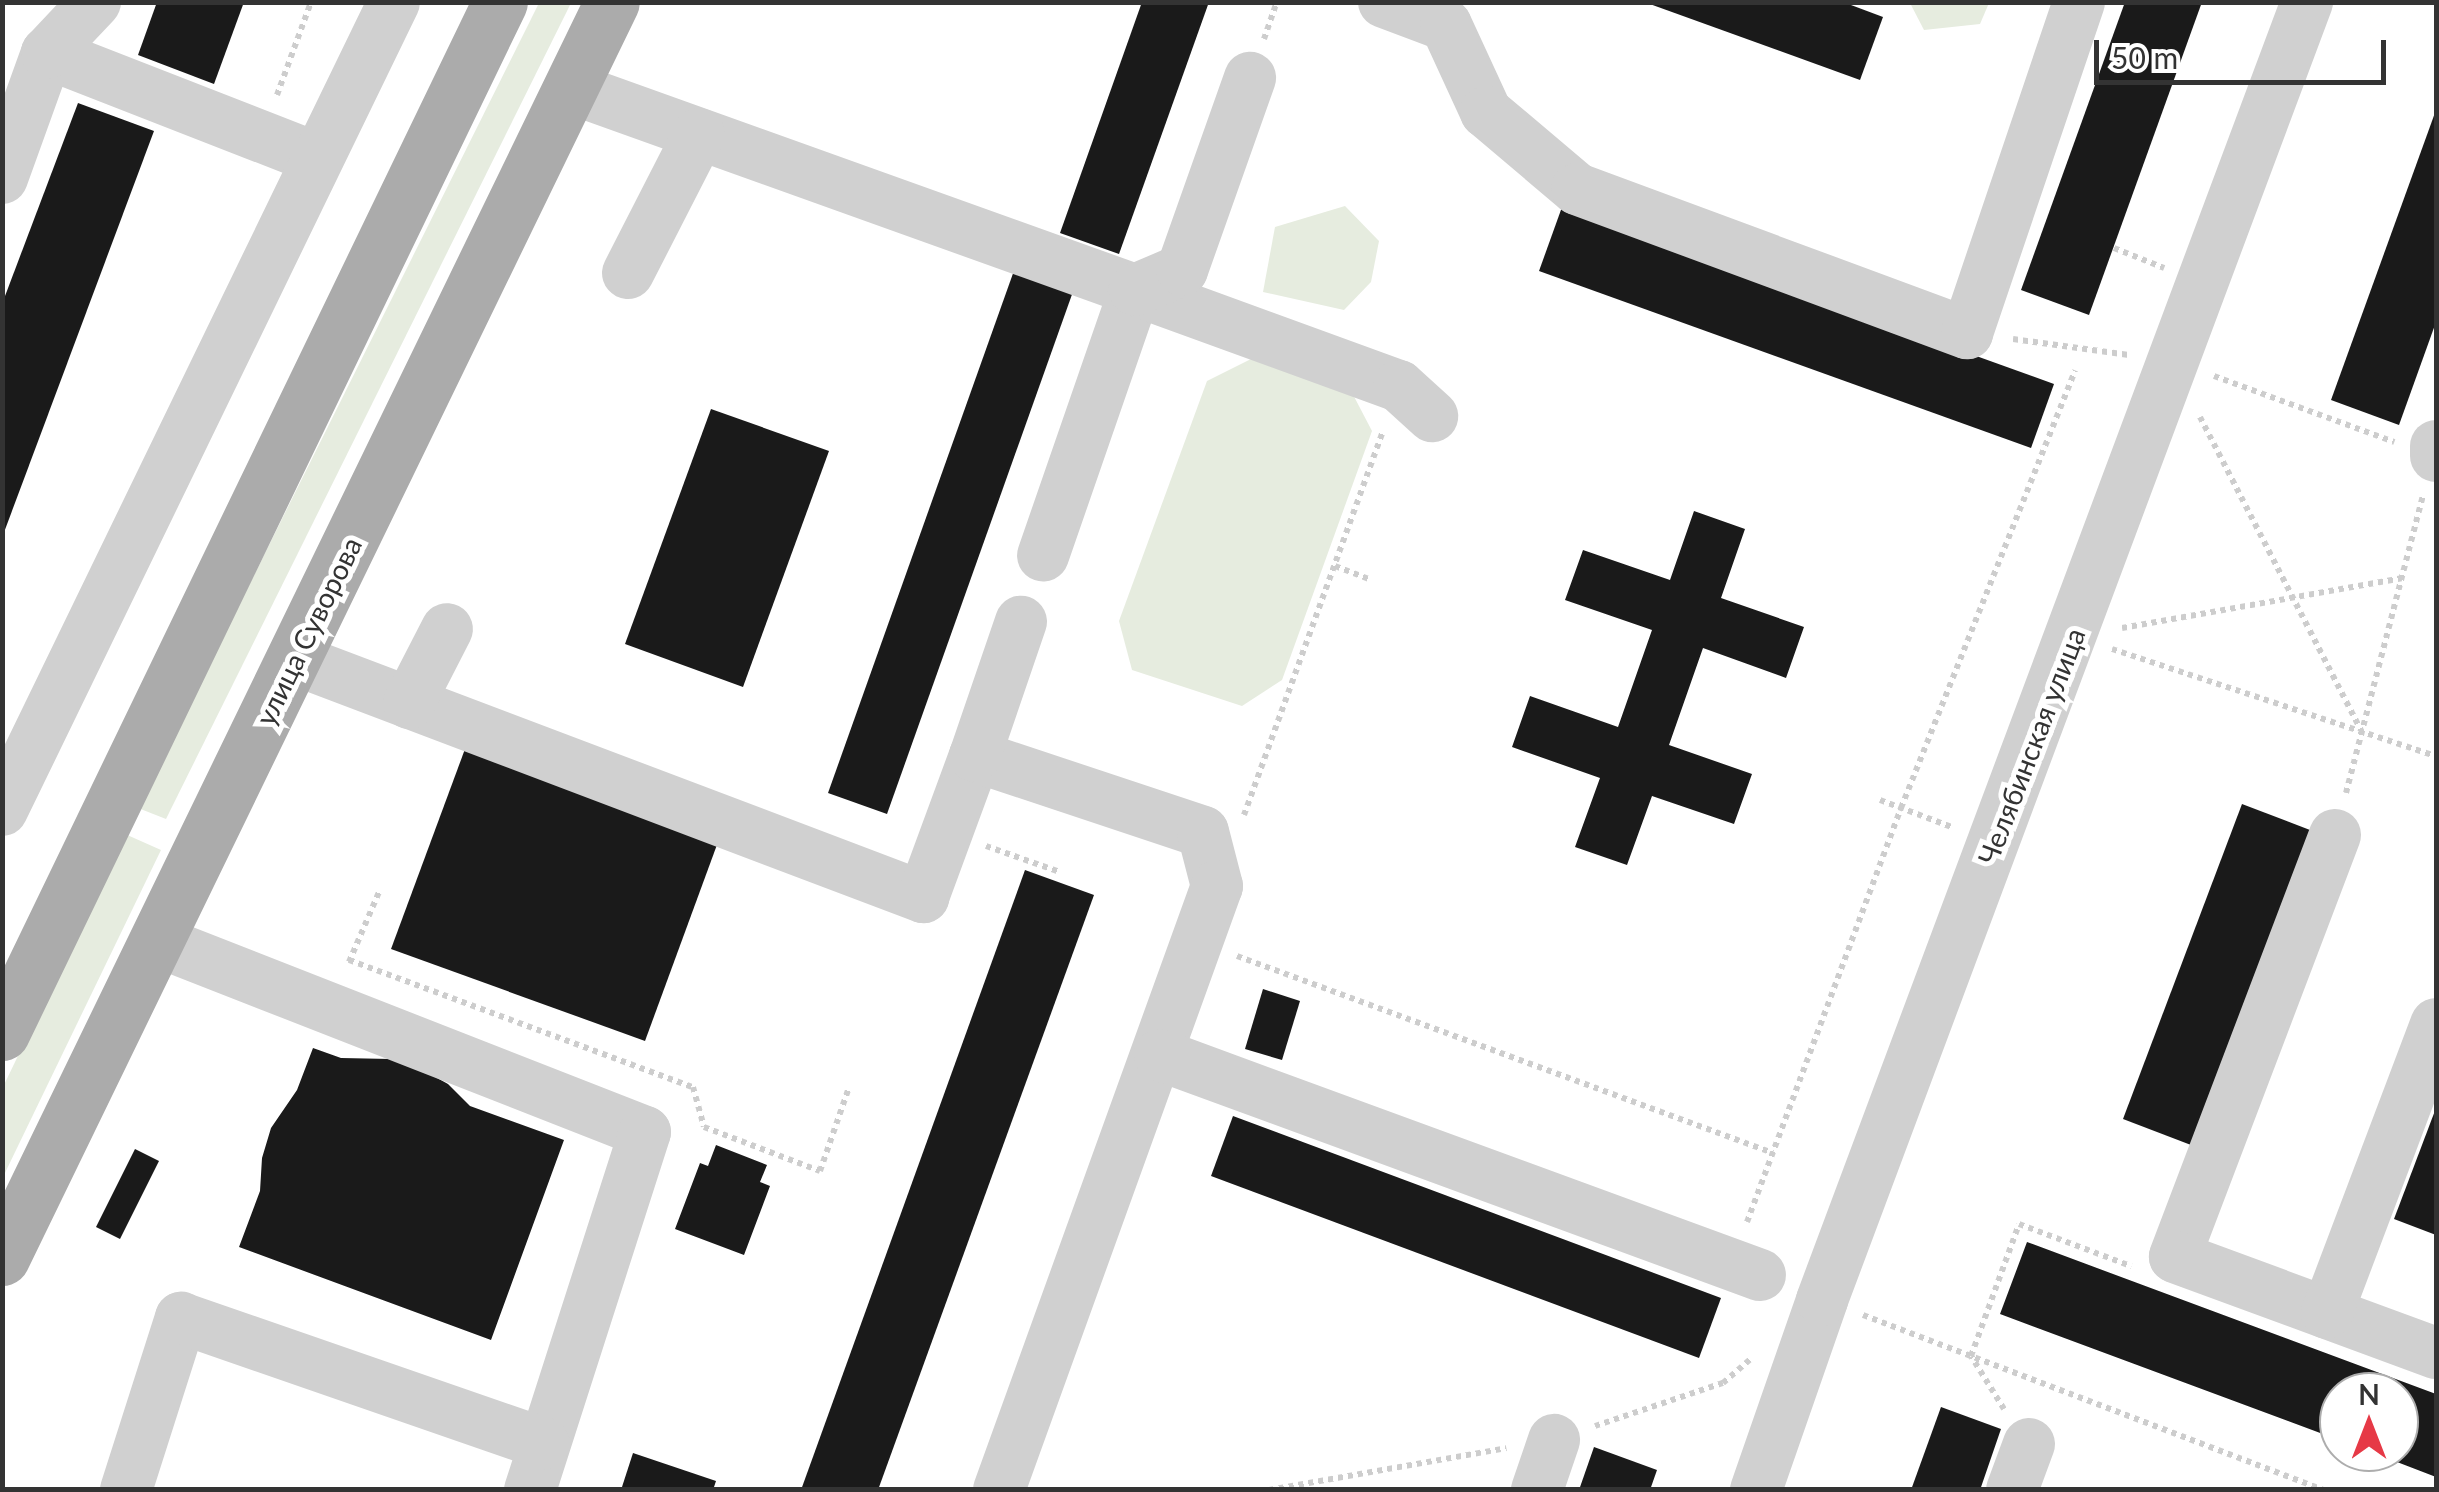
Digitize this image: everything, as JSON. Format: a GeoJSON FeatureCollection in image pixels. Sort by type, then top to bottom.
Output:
{"type":"FeatureCollection","features":[{"type":"Feature","properties":{"kind":"main road"},"geometry":{"type":"LineString","coordinates":[[2,1033],[500,2]]}},
{"type":"Feature","properties":{"kind":"main road","name":"улица Суворова"},"geometry":{"type":"LineString","coordinates":[[2,1258],[612,2]]}},
{"type":"Feature","properties":{"kind":"street"},"geometry":{"type":"LineString","coordinates":[[2,178],[47,52],[95,2]]}},
{"type":"Feature","properties":{"kind":"street"},"geometry":{"type":"LineString","coordinates":[[2,810],[394,2]]}},
{"type":"Feature","properties":{"kind":"street"},"geometry":{"type":"LineString","coordinates":[[1384,2],[1446,25],[1486,112],[1576,189],[1967,332],[2079,2]]}},
{"type":"Feature","properties":{"kind":"street","name":"Челябинская улица"},"geometry":{"type":"LineString","coordinates":[[1756,1490],[1822,1300],[2307,2]]}},
{"type":"Feature","properties":{"kind":"street"},"geometry":{"type":"LineString","coordinates":[[47,52],[316,158]]}},
{"type":"Feature","properties":{"kind":"street"},"geometry":{"type":"LineString","coordinates":[[1044,556],[1135,290],[1182,270],[1250,78]]}},
{"type":"Feature","properties":{"kind":"street"},"geometry":{"type":"LineString","coordinates":[[570,88],[1135,290],[1415,401]]}},
{"type":"Feature","properties":{"kind":"street"},"geometry":{"type":"LineString","coordinates":[[628,274],[699,134]]}},
{"type":"Feature","properties":{"kind":"street"},"geometry":{"type":"LineString","coordinates":[[294,660],[923,897],[1021,622]]}},
{"type":"Feature","properties":{"kind":"street"},"geometry":{"type":"LineString","coordinates":[[410,703],[447,629]]}},
{"type":"Feature","properties":{"kind":"street"},"geometry":{"type":"LineString","coordinates":[[975,756],[1203,832],[1217,886],[1160,1055],[1000,1490]]}},
{"type":"Feature","properties":{"kind":"street"},"geometry":{"type":"LineString","coordinates":[[2335,836],[2175,1257],[2436,1352]]}},
{"type":"Feature","properties":{"kind":"street"},"geometry":{"type":"LineString","coordinates":[[126,1490],[181,1318],[546,1439],[645,1132],[157,941]]}},
{"type":"Feature","properties":{"kind":"street"},"geometry":{"type":"LineString","coordinates":[[2327,1313],[2436,1024]]}},
{"type":"Feature","properties":{"kind":"street"},"geometry":{"type":"LineString","coordinates":[[1160,1055],[1746,1270]]}},
{"type":"Feature","properties":{"kind":"street"},"geometry":{"type":"LineString","coordinates":[[1536,1490],[1554,1440]]}},
{"type":"Feature","properties":{"kind":"path"},"geometry":{"type":"LineString","coordinates":[[261,136],[312,2]]}},
{"type":"Feature","properties":{"kind":"path"},"geometry":{"type":"LineString","coordinates":[[2172,361],[2362,732]]}},
{"type":"Feature","properties":{"kind":"path"},"geometry":{"type":"LineString","coordinates":[[1746,1270],[1773,1153],[1901,808],[2075,370]]}},
{"type":"Feature","properties":{"kind":"path"},"geometry":{"type":"LineString","coordinates":[[1217,886],[1336,566],[1415,401]]}},
{"type":"Feature","properties":{"kind":"path"},"geometry":{"type":"LineString","coordinates":[[2335,836],[2435,452]]}},
{"type":"Feature","properties":{"kind":"path"},"geometry":{"type":"LineString","coordinates":[[1336,566],[1372,580]]}},
{"type":"Feature","properties":{"kind":"path"},"geometry":{"type":"LineString","coordinates":[[2072,637],[2402,578]]}},
{"type":"Feature","properties":{"kind":"path"},"geometry":{"type":"LineString","coordinates":[[2072,637],[2436,756]]}},
{"type":"Feature","properties":{"kind":"path"},"geometry":{"type":"LineString","coordinates":[[1880,800],[1995,843]]}},
{"type":"Feature","properties":{"kind":"path"},"geometry":{"type":"LineString","coordinates":[[947,832],[1060,872]]}},
{"type":"Feature","properties":{"kind":"path"},"geometry":{"type":"LineString","coordinates":[[328,1008],[379,892]]}},
{"type":"Feature","properties":{"kind":"path"},"geometry":{"type":"LineString","coordinates":[[1198,941],[1773,1153]]}},
{"type":"Feature","properties":{"kind":"path"},"geometry":{"type":"LineString","coordinates":[[349,960],[693,1087],[704,1127],[820,1171],[848,1090]]}},
{"type":"Feature","properties":{"kind":"path"},"geometry":{"type":"LineString","coordinates":[[2016,1450],[1971,1356],[2019,1224],[2146,1272]]}},
{"type":"Feature","properties":{"kind":"path"},"geometry":{"type":"LineString","coordinates":[[1822,1300],[2323,1490]]}},
{"type":"Feature","properties":{"kind":"shaded area"},"geometry":{"type":"Polygon","coordinates":[[[539,3],[571,3],[166,819],[138,808],[539,3]]]}},
{"type":"Feature","properties":{"kind":"shaded area"},"geometry":{"type":"Polygon","coordinates":[[[1910,3],[1989,3],[1980,24],[1924,30],[1910,3]]]}},
{"type":"Feature","properties":{"kind":"shaded area"},"geometry":{"type":"Polygon","coordinates":[[[1345,206],[1379,241],[1371,282],[1344,310],[1263,292],[1275,227],[1345,206]]]}},
{"type":"Feature","properties":{"kind":"shaded area"},"geometry":{"type":"Polygon","coordinates":[[[1255,357],[1348,385],[1372,431],[1282,680],[1242,706],[1132,670],[1119,621],[1207,381],[1255,357]]]}},
{"type":"Feature","properties":{"kind":"shaded area"},"geometry":{"type":"Polygon","coordinates":[[[125,834],[161,850],[3,1177],[2,1089],[125,834]]]}},
{"type":"Feature","properties":{"kind":"building"},"geometry":{"type":"Polygon","coordinates":[[[157,2],[244,2],[214,84],[138,55],[157,2]]]}},
{"type":"Feature","properties":{"kind":"building"},"geometry":{"type":"Polygon","coordinates":[[[1142,2],[1209,2],[1119,254],[1060,233],[1142,2]]]}},
{"type":"Feature","properties":{"kind":"building"},"geometry":{"type":"Polygon","coordinates":[[[1843,2],[1883,17],[1860,80],[1647,3],[1843,2]]]}},
{"type":"Feature","properties":{"kind":"building"},"geometry":{"type":"Polygon","coordinates":[[[2125,2],[2202,2],[2089,315],[2021,290],[2125,2]]]}},
{"type":"Feature","properties":{"kind":"building"},"geometry":{"type":"Polygon","coordinates":[[[78,103],[154,131],[3,535],[2,304],[78,103]]]}},
{"type":"Feature","properties":{"kind":"building"},"geometry":{"type":"Polygon","coordinates":[[[2436,110],[2436,322],[2399,425],[2331,400],[2436,110]]]}},
{"type":"Feature","properties":{"kind":"building"},"geometry":{"type":"Polygon","coordinates":[[[1562,207],[2054,384],[2031,448],[1539,271],[1562,207]]]}},
{"type":"Feature","properties":{"kind":"building"},"geometry":{"type":"Polygon","coordinates":[[[1016,265],[1075,286],[887,814],[828,793],[1016,265]]]}},
{"type":"Feature","properties":{"kind":"building"},"geometry":{"type":"Polygon","coordinates":[[[711,409],[829,451],[743,687],[625,644],[711,409]]]}},
{"type":"Feature","properties":{"kind":"building"},"geometry":{"type":"Polygon","coordinates":[[[1694,511],[1745,529],[1721,598],[1804,627],[1786,678],[1703,648],[1669,745],[1752,774],[1734,824],[1652,796],[1627,865],[1575,847],[1600,778],[1512,747],[1530,696],[1618,727],[1652,630],[1565,600],[1583,550],[1670,580],[1694,511]]]}},
{"type":"Feature","properties":{"kind":"building"},"geometry":{"type":"Polygon","coordinates":[[[465,749],[718,842],[645,1041],[391,949],[465,749]]]}},
{"type":"Feature","properties":{"kind":"building"},"geometry":{"type":"Polygon","coordinates":[[[2242,804],[2310,830],[2191,1145],[2123,1119],[2242,804]]]}},
{"type":"Feature","properties":{"kind":"building"},"geometry":{"type":"Polygon","coordinates":[[[1025,870],[1094,895],[878,1490],[801,1490],[1025,870]]]}},
{"type":"Feature","properties":{"kind":"building"},"geometry":{"type":"Polygon","coordinates":[[[1263,989],[1300,1001],[1282,1060],[1245,1049],[1263,989]]]}},
{"type":"Feature","properties":{"kind":"building"},"geometry":{"type":"Polygon","coordinates":[[[313,1048],[341,1058],[391,1059],[421,1069],[448,1084],[470,1106],[564,1140],[491,1340],[239,1247],[260,1191],[262,1158],[271,1128],[297,1090],[313,1048]]]}},
{"type":"Feature","properties":{"kind":"building"},"geometry":{"type":"Polygon","coordinates":[[[2436,1108],[2436,1235],[2394,1219],[2436,1108]]]}},
{"type":"Feature","properties":{"kind":"building"},"geometry":{"type":"Polygon","coordinates":[[[1233,1116],[1721,1298],[1699,1358],[1211,1176],[1233,1116]]]}},
{"type":"Feature","properties":{"kind":"building"},"geometry":{"type":"Polygon","coordinates":[[[716,1145],[767,1165],[760,1182],[770,1186],[744,1255],[675,1229],[700,1163],[708,1166],[716,1145]]]}},
{"type":"Feature","properties":{"kind":"building"},"geometry":{"type":"Polygon","coordinates":[[[135,1149],[159,1161],[120,1239],[96,1227],[135,1149]]]}},
{"type":"Feature","properties":{"kind":"building"},"geometry":{"type":"Polygon","coordinates":[[[2027,1242],[2377,1372],[2319,1372],[2319,1433],[2000,1314],[2027,1242]]]}},
{"type":"Feature","properties":{"kind":"building"},"geometry":{"type":"Polygon","coordinates":[[[2419,1388],[2436,1394],[2436,1477],[2419,1470],[2419,1388]]]}},
{"type":"Feature","properties":{"kind":"building"},"geometry":{"type":"Polygon","coordinates":[[[1941,1407],[2001,1429],[1980,1490],[1911,1490],[1941,1407]]]}},
{"type":"Feature","properties":{"kind":"building"},"geometry":{"type":"Polygon","coordinates":[[[1594,1447],[1657,1470],[1650,1490],[1579,1490],[1594,1447]]]}},
{"type":"Feature","properties":{"kind":"building"},"geometry":{"type":"Polygon","coordinates":[[[633,1453],[716,1481],[713,1490],[621,1490],[633,1453]]]}}]}
